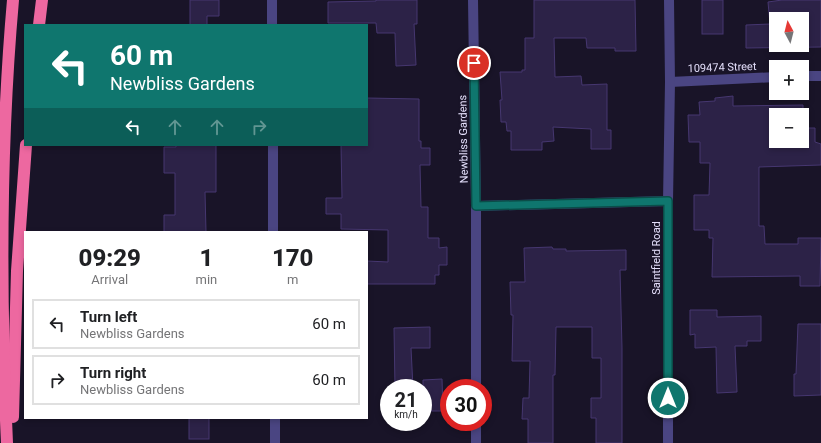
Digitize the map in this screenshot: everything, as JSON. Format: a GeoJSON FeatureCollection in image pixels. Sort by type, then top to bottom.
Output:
{"type":"FeatureCollection","features":[{"type":"Feature","properties":{"kind":"highway"},"geometry":{"type":"LineString","coordinates":[[6,443],[0,291],[1,149],[13,0]]}},
{"type":"Feature","properties":{"kind":"highway"},"geometry":{"type":"LineString","coordinates":[[38,24],[42,0]]}},
{"type":"Feature","properties":{"kind":"highway"},"geometry":{"type":"LineString","coordinates":[[12,443],[17,271],[26,146]]}},
{"type":"Feature","properties":{"kind":"street"},"geometry":{"type":"LineString","coordinates":[[272,0],[272,24]]}},
{"type":"Feature","properties":{"kind":"street","name":"Newbliss Gardens"},"geometry":{"type":"LineString","coordinates":[[473,0],[476,206],[476,379]]}},
{"type":"Feature","properties":{"kind":"street","name":"Saintfield Road"},"geometry":{"type":"LineString","coordinates":[[668,443],[669,0]]}},
{"type":"Feature","properties":{"kind":"street"},"geometry":{"type":"LineString","coordinates":[[809,76],[821,76]]}},
{"type":"Feature","properties":{"kind":"street","name":"109474 Street"},"geometry":{"type":"LineString","coordinates":[[670,82],[769,77]]}},
{"type":"Feature","properties":{"kind":"street"},"geometry":{"type":"LineString","coordinates":[[273,146],[273,231]]}},
{"type":"Feature","properties":{"kind":"street"},"geometry":{"type":"LineString","coordinates":[[476,206],[668,201]]}},
{"type":"Feature","properties":{"kind":"street"},"geometry":{"type":"LineString","coordinates":[[275,419],[275,443]]}},
{"type":"Feature","properties":{"kind":"street"},"geometry":{"type":"LineString","coordinates":[[476,431],[476,443]]}},
{"type":"Feature","properties":{"kind":"building"},"geometry":{"type":"Polygon","coordinates":[[[190,0],[219,0],[219,16],[207,16],[207,24],[190,24],[190,0]]]}},
{"type":"Feature","properties":{"kind":"building"},"geometry":{"type":"Polygon","coordinates":[[[417,0],[417,24],[414,24],[416,65],[396,66],[395,33],[377,33],[376,23],[328,23],[328,2],[417,0]]]}},
{"type":"Feature","properties":{"kind":"building"},"geometry":{"type":"Polygon","coordinates":[[[534,0],[635,0],[636,51],[615,51],[615,48],[587,48],[586,38],[554,38],[555,77],[581,76],[582,85],[607,84],[607,130],[611,130],[611,149],[591,149],[591,129],[553,127],[554,141],[542,142],[542,150],[511,150],[511,131],[507,131],[506,122],[501,122],[500,100],[502,100],[500,72],[522,72],[522,70],[525,70],[525,38],[534,38],[534,0]]]}},
{"type":"Feature","properties":{"kind":"building"},"geometry":{"type":"Polygon","coordinates":[[[702,0],[723,0],[723,34],[702,34],[702,0]]]}},
{"type":"Feature","properties":{"kind":"building"},"geometry":{"type":"Polygon","coordinates":[[[782,0],[821,0],[821,47],[809,47],[809,12],[769,13],[768,2],[782,0]]]}},
{"type":"Feature","properties":{"kind":"building"},"geometry":{"type":"Polygon","coordinates":[[[769,24],[769,48],[746,48],[746,25],[769,24]]]}},
{"type":"Feature","properties":{"kind":"building"},"geometry":{"type":"Polygon","coordinates":[[[733,96],[733,106],[803,105],[803,108],[769,108],[769,148],[809,148],[809,128],[815,128],[815,142],[821,144],[821,165],[759,167],[759,226],[764,226],[765,244],[798,244],[798,238],[821,238],[820,286],[800,286],[800,276],[712,277],[713,238],[709,238],[709,230],[694,230],[694,195],[709,195],[710,163],[700,163],[700,142],[689,142],[688,115],[700,115],[699,102],[715,101],[715,98],[733,96]]]}},
{"type":"Feature","properties":{"kind":"building"},"geometry":{"type":"Polygon","coordinates":[[[368,98],[419,99],[419,141],[421,141],[421,148],[430,148],[430,165],[420,165],[421,207],[428,207],[428,238],[439,238],[439,248],[447,247],[447,265],[439,265],[439,275],[435,275],[435,284],[368,284],[368,261],[388,262],[388,230],[341,229],[341,214],[326,214],[326,198],[342,198],[341,146],[368,146],[368,98]]]}},
{"type":"Feature","properties":{"kind":"building"},"geometry":{"type":"Polygon","coordinates":[[[216,146],[216,192],[205,192],[206,231],[164,231],[164,215],[175,215],[175,173],[164,173],[164,147],[216,146]]]}},
{"type":"Feature","properties":{"kind":"building"},"geometry":{"type":"Polygon","coordinates":[[[552,247],[553,249],[566,249],[566,251],[626,250],[626,270],[620,270],[622,443],[596,443],[596,418],[591,418],[591,398],[601,398],[601,358],[592,358],[592,327],[556,327],[555,375],[553,375],[553,443],[528,443],[528,419],[522,419],[523,398],[529,398],[530,361],[512,361],[513,315],[511,315],[510,282],[525,282],[524,248],[552,247]]]}},
{"type":"Feature","properties":{"kind":"building"},"geometry":{"type":"Polygon","coordinates":[[[690,310],[717,310],[717,317],[761,316],[761,341],[747,341],[747,346],[735,346],[737,392],[717,393],[716,347],[695,348],[695,334],[690,335],[690,310]]]}},
{"type":"Feature","properties":{"kind":"building"},"geometry":{"type":"Polygon","coordinates":[[[798,324],[821,324],[821,395],[794,396],[794,374],[796,374],[798,324]]]}},
{"type":"Feature","properties":{"kind":"building"},"geometry":{"type":"Polygon","coordinates":[[[430,327],[430,348],[411,348],[413,379],[395,379],[394,328],[430,327]]]}},
{"type":"Feature","properties":{"kind":"building"},"geometry":{"type":"Polygon","coordinates":[[[440,379],[440,411],[432,411],[432,380],[440,379]]]}},
{"type":"Feature","properties":{"kind":"building"},"geometry":{"type":"Polygon","coordinates":[[[189,419],[209,419],[209,439],[189,439],[189,419]]]}},
{"type":"Feature","properties":{"kind":"route"},"geometry":{"type":"LineString","coordinates":[[474,63],[476,206],[668,201],[668,398]]}}]}
